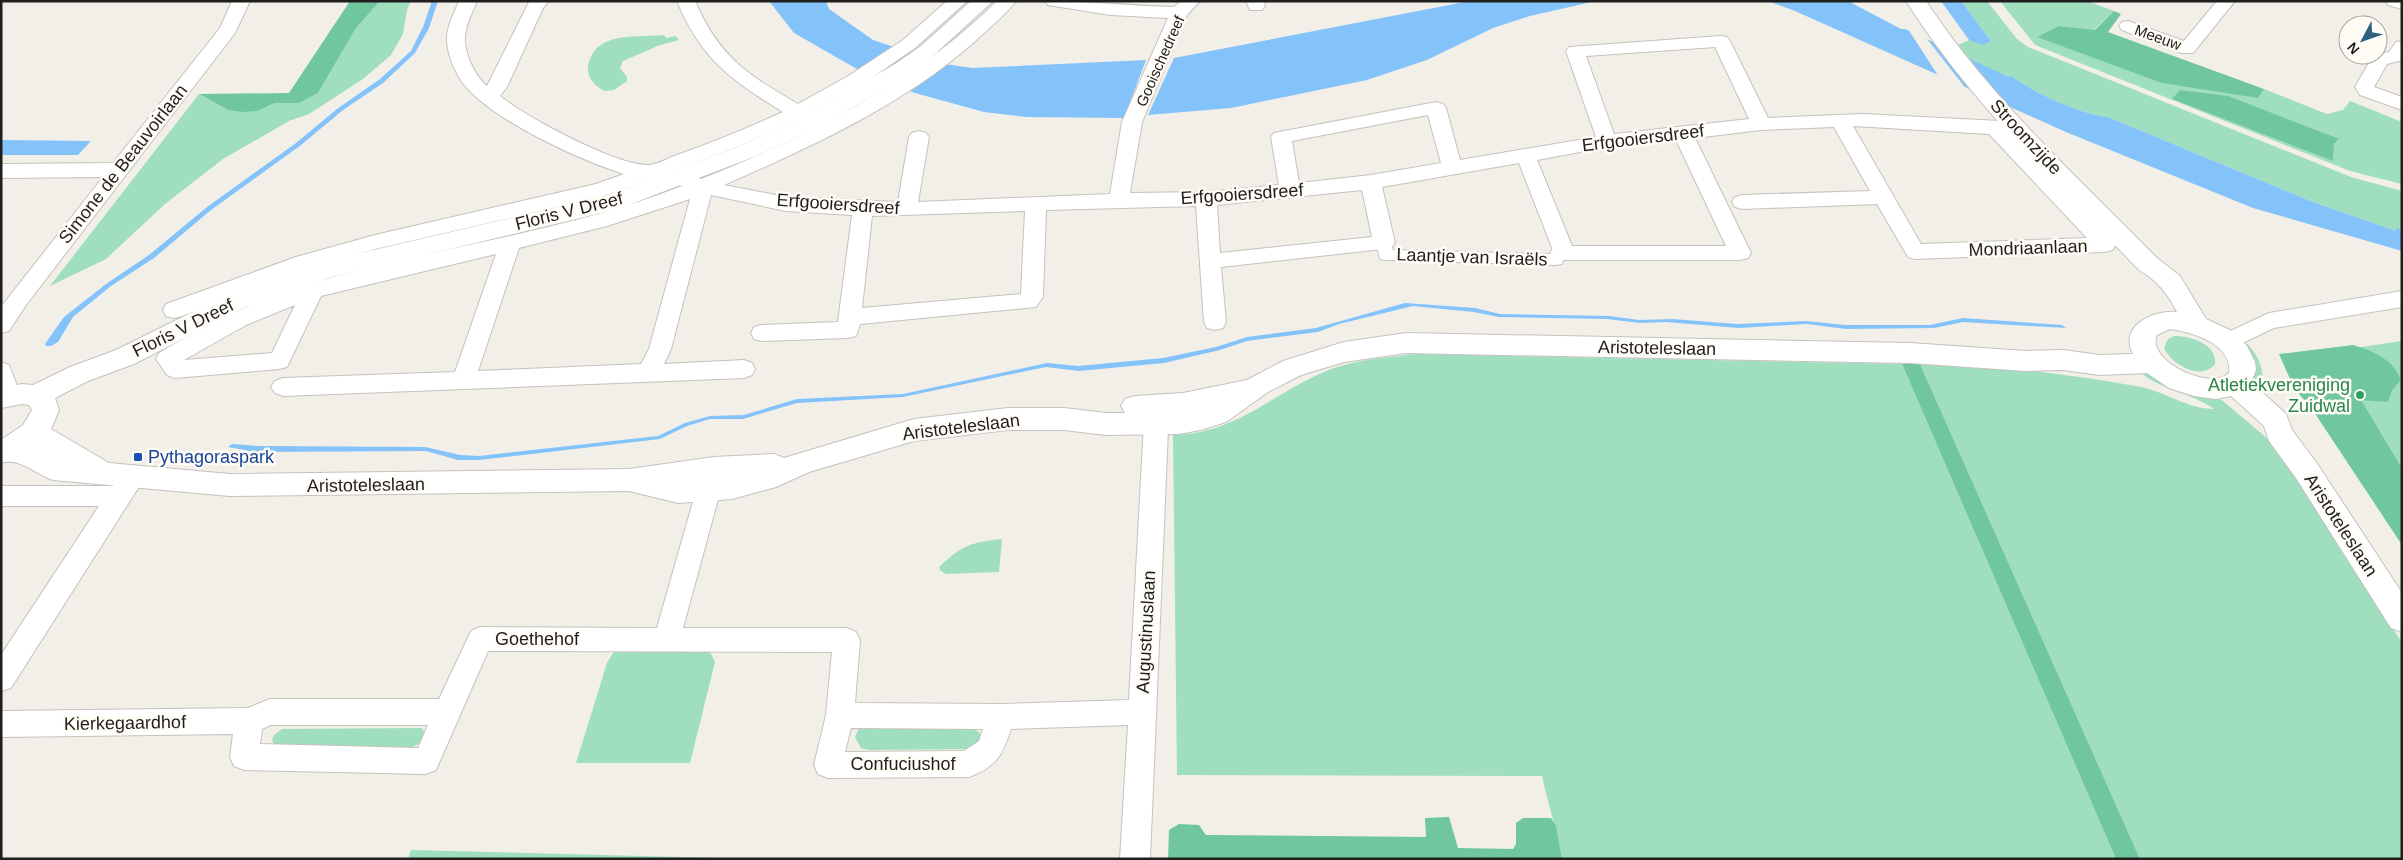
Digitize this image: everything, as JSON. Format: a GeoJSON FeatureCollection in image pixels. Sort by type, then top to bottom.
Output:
{"type":"FeatureCollection","features":[{"type":"Feature","properties":{"kind":"street","name":"Simone de Beauvoirlaan"},"geometry":{"type":"LineString","coordinates":[[1,325],[18,299],[229,29],[241,1]]}},
{"type":"Feature","properties":{"kind":"street","name":"Erfgooiersdreef"},"geometry":{"type":"LineString","coordinates":[[468,1],[456,32],[456,43],[463,67],[474,85],[498,104],[542,131],[575,148],[629,169],[680,178],[703,187],[786,204],[863,209],[907,209],[1119,200],[1206,199],[1290,192],[1371,182],[1608,141],[1761,124],[1862,120],[2004,127]]}},
{"type":"Feature","properties":{"kind":"street"},"geometry":{"type":"LineString","coordinates":[[489,95],[498,87],[540,1]]}},
{"type":"Feature","properties":{"kind":"street"},"geometry":{"type":"LineString","coordinates":[[686,1],[696,24],[713,50],[731,69],[806,116]]}},
{"type":"Feature","properties":{"kind":"street","name":"Floris V Dreef"},"geometry":{"type":"LineString","coordinates":[[313,291],[280,361],[175,369],[167,359],[234,321],[292,297],[313,291],[370,275],[510,244],[602,221],[703,187],[787,149],[875,86],[918,47],[958,1]]}},
{"type":"Feature","properties":{"kind":"street","name":"Floris V Dreef"},"geometry":{"type":"LineString","coordinates":[[918,47],[983,1]]}},
{"type":"Feature","properties":{"kind":"street","name":"Floris V Dreef"},"geometry":{"type":"LineString","coordinates":[[6,451],[21,400],[88,385],[125,357],[234,302],[327,269],[610,203],[680,178],[806,116],[950,54],[1008,1]]}},
{"type":"Feature","properties":{"kind":"street"},"geometry":{"type":"LineString","coordinates":[[1054,1],[1111,10],[1185,7]]}},
{"type":"Feature","properties":{"kind":"street","name":"Stroomzijde"},"geometry":{"type":"LineString","coordinates":[[1916,1],[1959,64],[1995,104],[2004,127],[2148,264],[2161,291],[2165,321]]}},
{"type":"Feature","properties":{"kind":"street","name":"Meeuw"},"geometry":{"type":"LineString","coordinates":[[2128,26],[2187,49],[2226,1]]}},
{"type":"Feature","properties":{"kind":"street"},"geometry":{"type":"LineString","coordinates":[[2394,1],[2402,4]]}},
{"type":"Feature","properties":{"kind":"street","name":"Gooischedreef"},"geometry":{"type":"LineString","coordinates":[[1119,200],[1132,122],[1164,47],[1185,7]]}},
{"type":"Feature","properties":{"kind":"street"},"geometry":{"type":"LineString","coordinates":[[1608,141],[1575,51],[1721,41],[1761,124]]}},
{"type":"Feature","properties":{"kind":"street"},"geometry":{"type":"LineString","coordinates":[[2402,46],[2396,56],[2380,60],[2364,87],[2367,91],[2402,104]]}},
{"type":"Feature","properties":{"kind":"street"},"geometry":{"type":"LineString","coordinates":[[1290,192],[1281,137],[1436,108],[1452,168]]}},
{"type":"Feature","properties":{"kind":"street","name":"Floris V Dreef"},"geometry":{"type":"LineString","coordinates":[[174,310],[296,264],[375,242],[601,190],[806,116]]}},
{"type":"Feature","properties":{"kind":"street","name":"Mondriaanlaan"},"geometry":{"type":"LineString","coordinates":[[1840,121],[1915,252],[2105,245],[2004,127]]}},
{"type":"Feature","properties":{"kind":"street"},"geometry":{"type":"LineString","coordinates":[[1526,156],[1564,253],[1740,253],[1683,133]]}},
{"type":"Feature","properties":{"kind":"street"},"geometry":{"type":"LineString","coordinates":[[907,209],[919,136]]}},
{"type":"Feature","properties":{"kind":"street"},"geometry":{"type":"LineString","coordinates":[[1,171],[118,170]]}},
{"type":"Feature","properties":{"kind":"street","name":"Laantje van Israëls"},"geometry":{"type":"LineString","coordinates":[[1371,182],[1386,255],[1556,260],[1558,253],[1564,253]]}},
{"type":"Feature","properties":{"kind":"street"},"geometry":{"type":"LineString","coordinates":[[648,372],[660,349],[703,187]]}},
{"type":"Feature","properties":{"kind":"street"},"geometry":{"type":"LineString","coordinates":[[1742,202],[1882,197]]}},
{"type":"Feature","properties":{"kind":"street"},"geometry":{"type":"LineString","coordinates":[[1206,199],[1215,322]]}},
{"type":"Feature","properties":{"kind":"street"},"geometry":{"type":"LineString","coordinates":[[851,317],[1028,301],[1032,297],[1036,203]]}},
{"type":"Feature","properties":{"kind":"street"},"geometry":{"type":"LineString","coordinates":[[762,333],[848,330],[863,209]]}},
{"type":"Feature","properties":{"kind":"street","name":"Laantje van Israëls"},"geometry":{"type":"LineString","coordinates":[[1210,262],[1384,243]]}},
{"type":"Feature","properties":{"kind":"street"},"geometry":{"type":"LineString","coordinates":[[464,379],[510,244]]}},
{"type":"Feature","properties":{"kind":"street","name":"Stroomzijde"},"geometry":{"type":"LineString","coordinates":[[2148,264],[2158,268],[2177,288],[2196,324]]}},
{"type":"Feature","properties":{"kind":"street"},"geometry":{"type":"LineString","coordinates":[[2228,342],[2269,321],[2402,299]]}},
{"type":"Feature","properties":{"kind":"street"},"geometry":{"type":"LineString","coordinates":[[2148,354],[2142,334],[2148,326],[2165,321],[2196,324],[2228,342],[2238,354],[2243,365],[2242,376],[2223,386]]}},
{"type":"Feature","properties":{"kind":"street","name":"Aristoteleslaan"},"geometry":{"type":"LineString","coordinates":[[1,496],[127,485],[352,486],[629,480],[678,492],[711,480],[732,488],[766,479],[801,463],[914,430],[1008,419],[1064,419],[1106,424],[1157,414],[1178,423],[1216,415],[1259,385],[1292,368],[1344,352],[1406,343],[1910,353],[2026,361],[2062,360],[2100,365],[2148,354],[2180,381],[2223,386],[2239,405],[2263,424],[2279,433],[2306,470],[2402,619]]}},
{"type":"Feature","properties":{"kind":"street"},"geometry":{"type":"LineString","coordinates":[[283,387],[744,369]]}},
{"type":"Feature","properties":{"kind":"street","name":"Aristoteleslaan"},"geometry":{"type":"LineString","coordinates":[[21,400],[48,442],[127,485]]}},
{"type":"Feature","properties":{"kind":"street","name":"Augustinuslaan"},"geometry":{"type":"LineString","coordinates":[[1135,859],[1157,414]]}},
{"type":"Feature","properties":{"kind":"street","name":"Aristoteleslaan"},"geometry":{"type":"LineString","coordinates":[[6,451],[30,455],[53,469],[104,472]]}},
{"type":"Feature","properties":{"kind":"street"},"geometry":{"type":"LineString","coordinates":[[667,639],[711,480]]}},
{"type":"Feature","properties":{"kind":"street"},"geometry":{"type":"LineString","coordinates":[[1,679],[127,485]]}},
{"type":"Feature","properties":{"kind":"street","name":"Goethehof"},"geometry":{"type":"LineString","coordinates":[[249,721],[244,758],[426,761],[446,712],[480,639],[847,640]]}},
{"type":"Feature","properties":{"kind":"street","name":"Confuciushof"},"geometry":{"type":"LineString","coordinates":[[847,640],[840,715],[828,765],[969,764],[990,749],[1001,717]]}},
{"type":"Feature","properties":{"kind":"street","name":"Kierkegaardhof"},"geometry":{"type":"LineString","coordinates":[[1,724],[249,721],[270,712],[446,712]]}},
{"type":"Feature","properties":{"kind":"street"},"geometry":{"type":"LineString","coordinates":[[840,715],[1001,717],[1142,712]]}},
{"type":"Feature","properties":{"kind":"green space"},"geometry":{"type":"Polygon","coordinates":[[[350,1],[380,1],[356,28],[318,93],[299,103],[275,103],[257,111],[243,112],[228,110],[199,94],[289,93],[350,1]]]}},
{"type":"Feature","properties":{"kind":"green space"},"geometry":{"type":"Polygon","coordinates":[[[380,1],[411,1],[407,10],[403,34],[391,55],[363,79],[309,114],[289,121],[223,159],[165,204],[106,259],[50,286],[199,94],[228,110],[267,107],[275,103],[298,103],[318,93],[356,28],[380,1]]]}},
{"type":"Feature","properties":{"kind":"green space"},"geometry":{"type":"Polygon","coordinates":[[[1961,1],[1987,1],[2017,39],[2028,47],[2351,177],[2402,191],[2402,230],[2396,228],[2396,231],[2313,202],[2108,117],[2085,112],[2058,102],[2031,89],[2012,76],[2013,79],[1966,58],[1956,46],[1969,40],[1984,43],[1991,41],[1961,1]]]}},
{"type":"Feature","properties":{"kind":"green space"},"geometry":{"type":"Polygon","coordinates":[[[2000,1],[2087,1],[2114,11],[2095,29],[2096,31],[2059,26],[2038,37],[2258,98],[2264,89],[2327,114],[2343,110],[2350,101],[2402,122],[2402,184],[2350,171],[2035,45],[2000,1]],[[2172,99],[2333,161],[2334,144],[2339,140],[2172,99]]]}},
{"type":"Feature","properties":{"kind":"green space"},"geometry":{"type":"Polygon","coordinates":[[[2114,11],[2121,14],[2108,32],[2264,89],[2258,98],[2162,83],[2037,37],[2059,26],[2095,30],[2114,11]]]}},
{"type":"Feature","properties":{"kind":"green space"},"geometry":{"type":"Polygon","coordinates":[[[664,35],[666,38],[676,36],[679,40],[660,45],[623,61],[620,68],[627,77],[627,81],[614,90],[604,91],[590,78],[588,67],[592,55],[598,47],[607,41],[618,38],[664,35]]]}},
{"type":"Feature","properties":{"kind":"green space"},"geometry":{"type":"Polygon","coordinates":[[[2180,90],[2228,96],[2339,139],[2334,144],[2333,161],[2172,99],[2180,90]]]}},
{"type":"Feature","properties":{"kind":"green space"},"geometry":{"type":"Polygon","coordinates":[[[2174,336],[2202,342],[2212,351],[2215,357],[2215,364],[2209,369],[2202,371],[2187,369],[2180,365],[2173,360],[2164,348],[2168,339],[2174,336]]]}},
{"type":"Feature","properties":{"kind":"green space","name":"Atletiekvereniging Zuidwal"},"geometry":{"type":"Polygon","coordinates":[[[2402,341],[2402,468],[2378,428],[2314,354],[2402,341]]]}},
{"type":"Feature","properties":{"kind":"green space"},"geometry":{"type":"Polygon","coordinates":[[[2247,344],[2256,355],[2261,367],[2262,380],[2257,392],[2253,390],[2238,349],[2247,344]]]}},
{"type":"Feature","properties":{"kind":"green space"},"geometry":{"type":"Polygon","coordinates":[[[2353,345],[2375,353],[2388,361],[2401,380],[2392,390],[2388,402],[2361,400],[2402,468],[2402,545],[2312,409],[2294,388],[2279,354],[2353,345]]]}},
{"type":"Feature","properties":{"kind":"green space"},"geometry":{"type":"Polygon","coordinates":[[[1416,354],[1902,364],[2116,859],[1562,859],[1542,776],[1177,775],[1173,435],[1197,433],[1238,419],[1294,387],[1334,368],[1364,360],[1416,354]]]}},
{"type":"Feature","properties":{"kind":"green space"},"geometry":{"type":"Polygon","coordinates":[[[1902,364],[1920,364],[2140,859],[2116,859],[1902,364]]]}},
{"type":"Feature","properties":{"kind":"green space"},"geometry":{"type":"Polygon","coordinates":[[[1920,364],[2003,368],[2086,378],[2150,389],[2195,406],[2214,409],[2205,403],[2162,386],[2139,370],[2207,393],[2223,401],[2275,445],[2402,643],[2402,859],[2140,859],[1920,364]]]}},
{"type":"Feature","properties":{"kind":"green space"},"geometry":{"type":"Polygon","coordinates":[[[1002,539],[999,572],[946,574],[939,567],[967,546],[1002,539]]]}},
{"type":"Feature","properties":{"kind":"green space"},"geometry":{"type":"Polygon","coordinates":[[[622,648],[703,648],[711,654],[715,662],[690,763],[576,763],[607,663],[613,653],[622,648]]]}},
{"type":"Feature","properties":{"kind":"green space"},"geometry":{"type":"Polygon","coordinates":[[[863,726],[970,728],[979,732],[982,737],[980,744],[971,749],[869,750],[861,748],[855,737],[858,730],[863,726]]]}},
{"type":"Feature","properties":{"kind":"green space"},"geometry":{"type":"Polygon","coordinates":[[[422,728],[425,734],[423,741],[410,749],[275,746],[272,740],[274,735],[282,729],[422,728]]]}},
{"type":"Feature","properties":{"kind":"green space"},"geometry":{"type":"Polygon","coordinates":[[[1449,817],[1458,848],[1513,849],[1516,844],[1516,823],[1523,818],[1551,818],[1556,826],[1562,859],[1168,859],[1169,830],[1179,824],[1199,825],[1206,835],[1426,837],[1425,818],[1449,817]]]}},
{"type":"Feature","properties":{"kind":"green space"},"geometry":{"type":"Polygon","coordinates":[[[411,850],[757,859],[408,859],[411,850]]]}},
{"type":"Feature","properties":{"kind":"water"},"geometry":{"type":"Polygon","coordinates":[[[432,1],[438,1],[429,28],[415,53],[383,83],[343,110],[301,145],[211,210],[154,258],[111,286],[73,317],[58,342],[51,346],[46,346],[45,344],[64,317],[106,284],[149,255],[207,207],[296,143],[337,109],[380,79],[411,51],[423,27],[432,1]]]}},
{"type":"Feature","properties":{"kind":"water"},"geometry":{"type":"Polygon","coordinates":[[[769,1],[826,1],[829,9],[873,40],[945,64],[972,68],[1146,60],[1124,118],[1026,117],[984,112],[915,93],[857,69],[794,33],[769,1]]]}},
{"type":"Feature","properties":{"kind":"water"},"geometry":{"type":"Polygon","coordinates":[[[1470,1],[1596,1],[1530,16],[1493,28],[1427,60],[1367,80],[1231,108],[1148,115],[1174,58],[1470,1]]]}},
{"type":"Feature","properties":{"kind":"water"},"geometry":{"type":"Polygon","coordinates":[[[1768,1],[1848,1],[1901,29],[1905,29],[2011,78],[2009,76],[2012,76],[2031,89],[2058,102],[2085,112],[2108,117],[2313,202],[2396,231],[2396,228],[2402,230],[2402,251],[2253,208],[2066,132],[1795,11],[1768,1]]]}},
{"type":"Feature","properties":{"kind":"water"},"geometry":{"type":"Polygon","coordinates":[[[1941,1],[1961,1],[1991,41],[1983,45],[1969,40],[1941,1]]]}},
{"type":"Feature","properties":{"kind":"water"},"geometry":{"type":"Polygon","coordinates":[[[1,140],[91,141],[78,155],[1,155],[1,140]]]}},
{"type":"Feature","properties":{"kind":"water"},"geometry":{"type":"Polygon","coordinates":[[[1405,303],[1475,308],[1500,314],[1609,316],[1639,320],[1673,319],[1737,324],[1806,321],[1845,325],[1930,325],[1963,318],[2062,325],[2066,328],[1963,322],[1934,328],[1846,329],[1807,324],[1739,328],[1666,322],[1640,323],[1607,319],[1499,317],[1474,312],[1413,306],[1339,324],[1318,332],[1247,341],[1220,350],[1164,363],[1079,371],[1046,367],[903,397],[797,403],[743,419],[710,419],[687,426],[660,439],[479,460],[458,460],[426,451],[255,452],[228,447],[232,444],[259,446],[425,447],[460,455],[479,456],[658,436],[685,423],[710,416],[744,415],[797,399],[903,394],[1047,363],[1078,366],[1163,358],[1216,347],[1247,337],[1316,328],[1405,303]]]}},
{"type":"Feature","properties":{"kind":"pier"},"geometry":{"type":"Polygon","coordinates":[[[1906,26],[1924,35],[1967,90],[1939,77],[1906,26]]]}},
{"type":"Feature","properties":{"kind":"place","name":"Atletiekvereniging Zuidwal"},"geometry":{"type":"Point","coordinates":[2360,395]}},
{"type":"Feature","properties":{"kind":"place","name":"Pythagoraspark"},"geometry":{"type":"Point","coordinates":[138,457]}}]}
